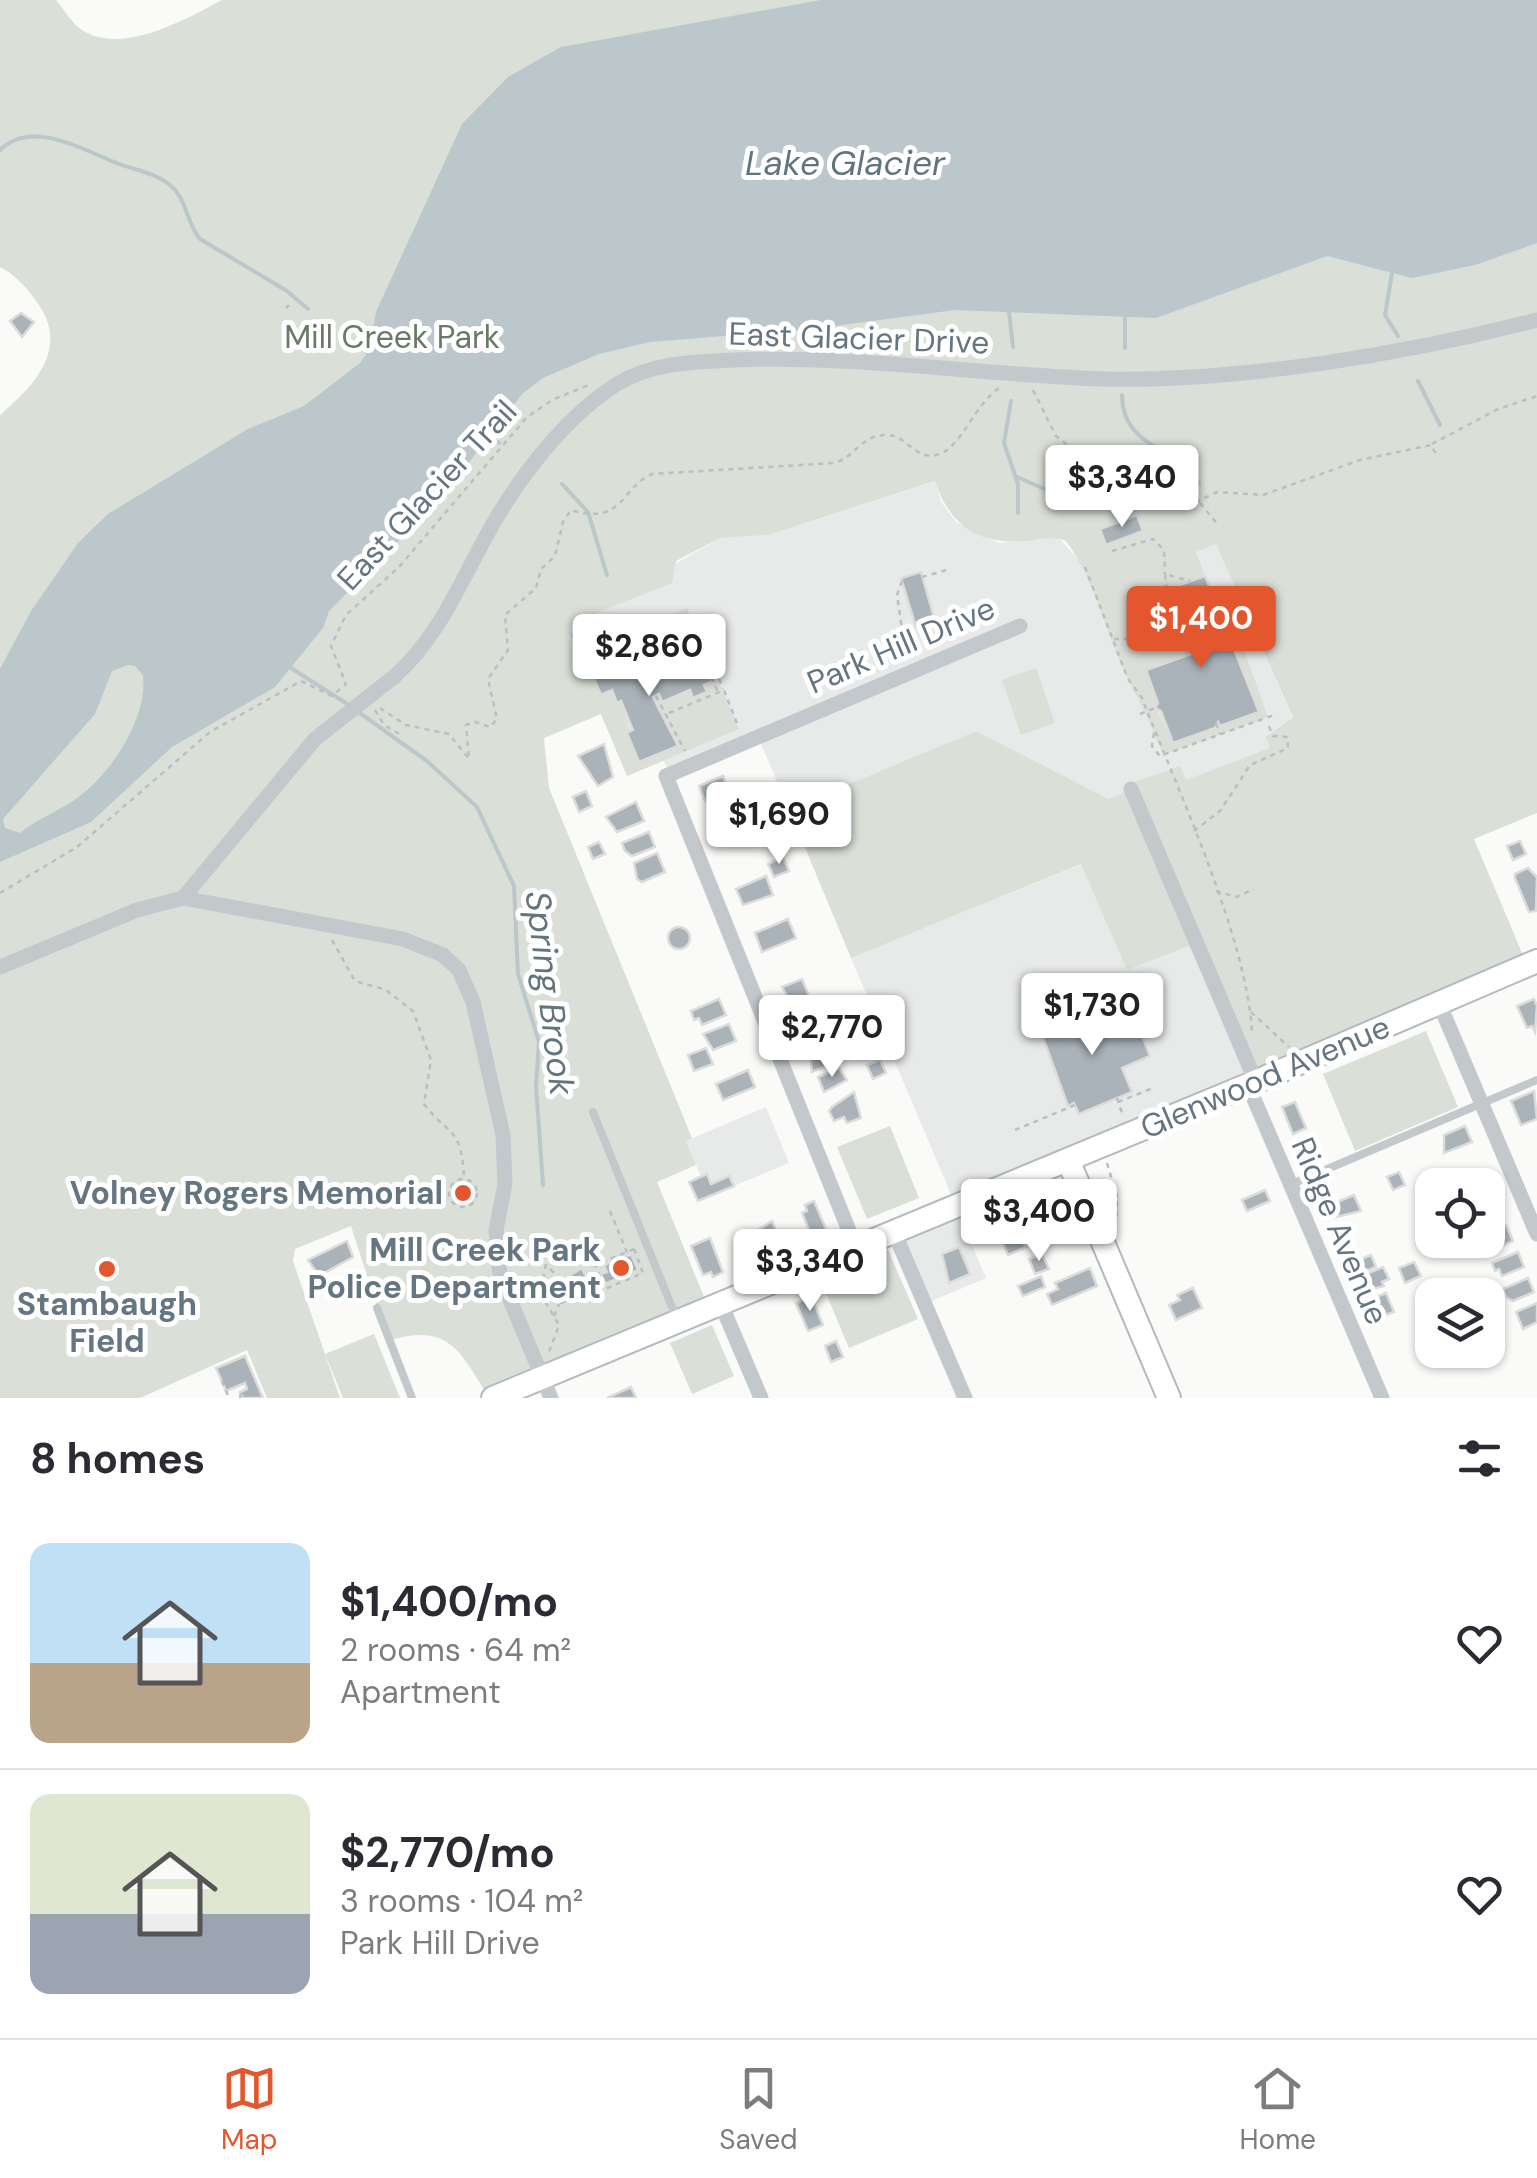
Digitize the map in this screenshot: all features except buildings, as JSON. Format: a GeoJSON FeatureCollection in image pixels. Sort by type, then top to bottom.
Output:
{"type":"FeatureCollection","features":[{"type":"Feature","properties":{"kind":"main road","name":"Glenwood Avenue"},"geometry":{"type":"LineString","coordinates":[[493,1398],[546,1388],[678,1321],[1252,1084],[1537,960]]}},
{"type":"Feature","properties":{"kind":"main road"},"geometry":{"type":"LineString","coordinates":[[1068,1160],[1168,1398]]}},
{"type":"Feature","properties":{"kind":"street","name":"East Glacier Drive"},"geometry":{"type":"LineString","coordinates":[[183,898],[315,739],[395,676],[427,641],[488,532],[545,452],[617,384],[665,366],[779,358],[870,360],[1103,378],[1161,377],[1428,347],[1537,320]]}},
{"type":"Feature","properties":{"kind":"street","name":"Park Hill Drive"},"geometry":{"type":"LineString","coordinates":[[856,1248],[666,776],[1020,626]]}},
{"type":"Feature","properties":{"kind":"street","name":"Ridge Avenue"},"geometry":{"type":"LineString","coordinates":[[1132,789],[1290,1185],[1382,1398]]}},
{"type":"Feature","properties":{"kind":"street"},"geometry":{"type":"LineString","coordinates":[[0,967],[137,910],[183,898],[426,946],[458,970],[473,1002],[505,1146],[505,1184],[496,1230],[500,1276],[546,1388]]}},
{"type":"Feature","properties":{"kind":"street"},"geometry":{"type":"LineString","coordinates":[[1439,1003],[1537,1234]]}},
{"type":"Feature","properties":{"kind":"street"},"geometry":{"type":"LineString","coordinates":[[894,1232],[964,1398]]}},
{"type":"Feature","properties":{"kind":"street"},"geometry":{"type":"LineString","coordinates":[[721,1304],[761,1398]]}},
{"type":"Feature","properties":{"kind":"lane"},"geometry":{"type":"LineString","coordinates":[[1290,1185],[1537,1080]]}},
{"type":"Feature","properties":{"kind":"lane"},"geometry":{"type":"LineString","coordinates":[[593,1112],[678,1321]]}},
{"type":"Feature","properties":{"kind":"lane"},"geometry":{"type":"LineString","coordinates":[[378,1308],[412,1398]]}},
{"type":"Feature","properties":{"kind":"path"},"geometry":{"type":"LineString","coordinates":[[1024,382],[1032,388],[1056,436],[1110,478],[1199,502],[1219,526]]}},
{"type":"Feature","properties":{"kind":"path","name":"East Glacier Trail"},"geometry":{"type":"LineString","coordinates":[[344,688],[331,646],[346,615],[399,567],[466,484],[537,409],[585,386],[617,384]]}},
{"type":"Feature","properties":{"kind":"path"},"geometry":{"type":"LineString","coordinates":[[368,705],[384,708],[406,726],[449,734],[468,759],[466,725],[475,722],[490,727],[498,719],[488,680],[508,650],[505,614],[536,588],[541,569],[560,543],[568,512],[589,516],[622,504],[638,483],[652,474],[834,463],[846,460],[860,443],[882,435],[894,435],[918,454],[935,454],[951,446],[971,415],[980,410],[981,403],[1004,385]]}},
{"type":"Feature","properties":{"kind":"path"},"geometry":{"type":"LineString","coordinates":[[1199,502],[1217,492],[1263,496],[1360,460],[1431,445],[1498,408],[1537,396]]}},
{"type":"Feature","properties":{"kind":"path"},"geometry":{"type":"LineString","coordinates":[[1431,445],[1437,456]]}},
{"type":"Feature","properties":{"kind":"path"},"geometry":{"type":"LineString","coordinates":[[1112,550],[1153,539],[1164,550],[1165,574],[1177,617],[1168,629],[1132,642],[1113,640]]}},
{"type":"Feature","properties":{"kind":"path"},"geometry":{"type":"LineString","coordinates":[[1086,568],[1113,640],[1147,712],[1214,891],[1250,1011],[1254,1043]]}},
{"type":"Feature","properties":{"kind":"path"},"geometry":{"type":"LineString","coordinates":[[922,577],[947,570]]}},
{"type":"Feature","properties":{"kind":"path"},"geometry":{"type":"LineString","coordinates":[[1165,574],[1190,581]]}},
{"type":"Feature","properties":{"kind":"path"},"geometry":{"type":"LineString","coordinates":[[902,581],[897,595],[906,656]]}},
{"type":"Feature","properties":{"kind":"path"},"geometry":{"type":"LineString","coordinates":[[679,641],[689,659],[708,651],[739,729]]}},
{"type":"Feature","properties":{"kind":"path"},"geometry":{"type":"LineString","coordinates":[[706,668],[721,691]]}},
{"type":"Feature","properties":{"kind":"path"},"geometry":{"type":"LineString","coordinates":[[0,893],[77,847],[215,729],[260,707],[296,680],[334,696],[344,688],[351,693]]}},
{"type":"Feature","properties":{"kind":"path"},"geometry":{"type":"LineString","coordinates":[[656,696],[664,715],[721,691]]}},
{"type":"Feature","properties":{"kind":"path"},"geometry":{"type":"LineString","coordinates":[[374,708],[384,725],[403,736]]}},
{"type":"Feature","properties":{"kind":"path"},"geometry":{"type":"LineString","coordinates":[[1140,714],[1155,708]]}},
{"type":"Feature","properties":{"kind":"path"},"geometry":{"type":"LineString","coordinates":[[669,713],[685,752]]}},
{"type":"Feature","properties":{"kind":"path"},"geometry":{"type":"LineString","coordinates":[[1164,755],[1274,715]]}},
{"type":"Feature","properties":{"kind":"path"},"geometry":{"type":"LineString","coordinates":[[1216,723],[1220,734]]}},
{"type":"Feature","properties":{"kind":"path"},"geometry":{"type":"LineString","coordinates":[[1192,832],[1220,810],[1250,765],[1288,748],[1288,737],[1273,736],[1268,724]]}},
{"type":"Feature","properties":{"kind":"path"},"geometry":{"type":"LineString","coordinates":[[1195,735],[1197,743]]}},
{"type":"Feature","properties":{"kind":"path"},"geometry":{"type":"LineString","coordinates":[[1214,891],[1236,897],[1254,890]]}},
{"type":"Feature","properties":{"kind":"path"},"geometry":{"type":"LineString","coordinates":[[332,937],[355,981],[386,990],[413,1011],[431,1060],[424,1104],[447,1124],[458,1141],[464,1179],[475,1186],[476,1196],[469,1206],[452,1201],[452,1185],[464,1179]]}},
{"type":"Feature","properties":{"kind":"path"},"geometry":{"type":"LineString","coordinates":[[1250,1011],[1289,1046]]}},
{"type":"Feature","properties":{"kind":"path"},"geometry":{"type":"LineString","coordinates":[[1124,1116],[1118,1100],[1153,1088]]}},
{"type":"Feature","properties":{"kind":"path"},"geometry":{"type":"LineString","coordinates":[[1015,1130],[1075,1105]]}},
{"type":"Feature","properties":{"kind":"path"},"geometry":{"type":"LineString","coordinates":[[1100,1147],[1119,1211],[1112,1230],[1100,1237]]}},
{"type":"Feature","properties":{"kind":"path"},"geometry":{"type":"LineString","coordinates":[[476,1196],[485,1197]]}},
{"type":"Feature","properties":{"kind":"path"},"geometry":{"type":"LineString","coordinates":[[610,1211],[627,1254]]}},
{"type":"Feature","properties":{"kind":"path"},"geometry":{"type":"LineString","coordinates":[[591,1290],[604,1286],[643,1273],[634,1249],[595,1265],[604,1286]]}},
{"type":"Feature","properties":{"kind":"path"},"geometry":{"type":"LineString","coordinates":[[548,1354],[559,1328],[541,1298],[547,1266],[563,1282]]}},
{"type":"Feature","properties":{"kind":"path"},"geometry":{"type":"LineString","coordinates":[[543,1275],[552,1286]]}},
{"type":"Feature","properties":{"kind":"path"},"geometry":{"type":"LineString","coordinates":[[554,1316],[559,1304]]}},
{"type":"Feature","properties":{"kind":"path"},"geometry":{"type":"LineString","coordinates":[[222,1381],[230,1398]]}},
{"type":"Feature","properties":{"kind":"shaded area"},"geometry":{"type":"Polygon","coordinates":[[[936,481],[941,502],[956,522],[998,543],[1059,538],[1085,567],[1198,558],[1196,552],[1217,543],[1299,734],[1282,763],[1109,799],[976,731],[789,809],[757,735],[669,772],[663,760],[627,776],[568,636],[576,621],[720,538],[768,535],[936,481]]]}},
{"type":"Feature","properties":{"kind":"shaded area"},"geometry":{"type":"Polygon","coordinates":[[[1082,864],[1127,970],[1197,942],[1256,1082],[956,1208],[986,1278],[925,1304],[894,1232],[956,1206],[851,958],[1082,864]]]}},
{"type":"Feature","properties":{"kind":"shaded area"},"geometry":{"type":"Polygon","coordinates":[[[766,1107],[789,1163],[734,1186],[729,1176],[711,1184],[707,1175],[701,1177],[686,1141],[766,1107]]]}},
{"type":"Feature","properties":{"kind":"green space","name":"Mill Creek Park"},"geometry":{"type":"Polygon","coordinates":[[[0,0],[56,0],[82,30],[116,39],[154,32],[222,0],[1537,0],[1537,813],[1474,839],[1527,965],[1256,1082],[1196,943],[1127,970],[1081,864],[851,958],[789,809],[976,731],[1109,799],[1131,789],[1129,784],[1180,766],[1186,780],[1270,748],[1266,737],[1293,718],[1216,544],[1196,552],[1205,576],[1171,588],[1194,653],[1147,670],[1158,703],[1154,705],[1173,743],[1214,728],[1218,722],[1220,726],[1258,712],[1237,652],[1244,650],[1268,717],[1163,755],[1119,660],[1093,590],[1066,541],[1009,541],[980,536],[949,510],[935,481],[768,535],[720,538],[676,561],[672,583],[576,621],[568,636],[581,665],[587,663],[601,695],[612,690],[617,702],[621,701],[639,761],[677,745],[653,697],[659,694],[663,702],[690,690],[694,698],[706,693],[704,685],[712,681],[701,655],[644,679],[640,672],[625,678],[619,664],[680,640],[670,615],[687,608],[739,729],[627,776],[601,714],[544,738],[549,788],[692,1138],[686,1141],[696,1165],[657,1182],[709,1309],[489,1398],[460,1354],[439,1338],[425,1335],[388,1341],[351,1226],[295,1249],[293,1261],[340,1398],[267,1398],[247,1350],[140,1398],[0,1398],[0,415],[25,392],[44,366],[50,337],[47,321],[35,299],[0,267],[0,0]]]}},
{"type":"Feature","properties":{"kind":"green space"},"geometry":{"type":"Polygon","coordinates":[[[1036,668],[1055,723],[1021,735],[1002,680],[1036,668]]]}},
{"type":"Feature","properties":{"kind":"green space"},"geometry":{"type":"Polygon","coordinates":[[[1426,1031],[1458,1107],[1355,1151],[1323,1074],[1426,1031]]]}},
{"type":"Feature","properties":{"kind":"green space"},"geometry":{"type":"Polygon","coordinates":[[[890,1126],[919,1198],[867,1219],[837,1147],[890,1126]]]}},
{"type":"Feature","properties":{"kind":"green space"},"geometry":{"type":"Polygon","coordinates":[[[888,1250],[918,1319],[849,1348],[820,1279],[888,1250]]]}},
{"type":"Feature","properties":{"kind":"green space"},"geometry":{"type":"Polygon","coordinates":[[[712,1325],[734,1376],[692,1394],[670,1343],[712,1325]]]}},
{"type":"Feature","properties":{"kind":"green space"},"geometry":{"type":"Polygon","coordinates":[[[374,1334],[400,1398],[343,1398],[325,1354],[374,1334]]]}},
{"type":"Feature","properties":{"kind":"water","name":"Lake Glacier"},"geometry":{"type":"Polygon","coordinates":[[[821,0],[1537,0],[1537,243],[1475,265],[1412,278],[1327,256],[1156,318],[955,310],[812,329],[650,342],[599,354],[543,378],[523,393],[441,498],[329,611],[323,628],[275,687],[172,747],[91,822],[0,862],[0,669],[31,611],[78,543],[108,514],[248,429],[304,406],[360,363],[370,349],[376,312],[462,124],[508,77],[561,47],[821,0]],[[135,666],[112,671],[95,714],[3,819],[5,828],[20,833],[87,791],[100,778],[123,746],[139,710],[143,675],[135,666]]]}},
{"type":"Feature","properties":{"kind":"waterway"},"geometry":{"type":"LineString","coordinates":[[0,150],[13,141],[43,137],[75,145],[158,178],[180,197],[200,239],[287,291],[308,309]]}},
{"type":"Feature","properties":{"kind":"waterway"},"geometry":{"type":"LineString","coordinates":[[1392,273],[1385,315],[1398,336]]}},
{"type":"Feature","properties":{"kind":"waterway"},"geometry":{"type":"LineString","coordinates":[[1009,312],[1013,347]]}},
{"type":"Feature","properties":{"kind":"waterway"},"geometry":{"type":"LineString","coordinates":[[1125,315],[1125,348]]}},
{"type":"Feature","properties":{"kind":"waterway"},"geometry":{"type":"LineString","coordinates":[[362,348],[368,353]]}},
{"type":"Feature","properties":{"kind":"waterway"},"geometry":{"type":"LineString","coordinates":[[1418,381],[1440,425]]}},
{"type":"Feature","properties":{"kind":"waterway"},"geometry":{"type":"LineString","coordinates":[[1122,395],[1131,426],[1199,483]]}},
{"type":"Feature","properties":{"kind":"waterway"},"geometry":{"type":"LineString","coordinates":[[1011,401],[1004,443],[1018,484],[1018,513]]}},
{"type":"Feature","properties":{"kind":"waterway"},"geometry":{"type":"LineString","coordinates":[[490,436],[499,443]]}},
{"type":"Feature","properties":{"kind":"waterway"},"geometry":{"type":"LineString","coordinates":[[1017,477],[1077,503]]}},
{"type":"Feature","properties":{"kind":"waterway"},"geometry":{"type":"LineString","coordinates":[[562,484],[588,512],[607,575]]}},
{"type":"Feature","properties":{"kind":"waterway","name":"Spring Brook"},"geometry":{"type":"LineString","coordinates":[[291,668],[349,705]]}},
{"type":"Feature","properties":{"kind":"waterway","name":"Spring Brook"},"geometry":{"type":"LineString","coordinates":[[357,711],[427,761],[477,807],[514,886],[518,974],[539,1042],[536,1086],[543,1185]]}},
{"type":"Feature","properties":{"kind":"place","name":"Volney Rogers Memorial"},"geometry":{"type":"Point","coordinates":[463,1193]}},
{"type":"Feature","properties":{"kind":"place","name":"Mill Creek Park Police Department"},"geometry":{"type":"Point","coordinates":[621,1268]}},
{"type":"Feature","properties":{"kind":"place","name":"Stambaugh Field"},"geometry":{"type":"Point","coordinates":[107,1269]}}]}
